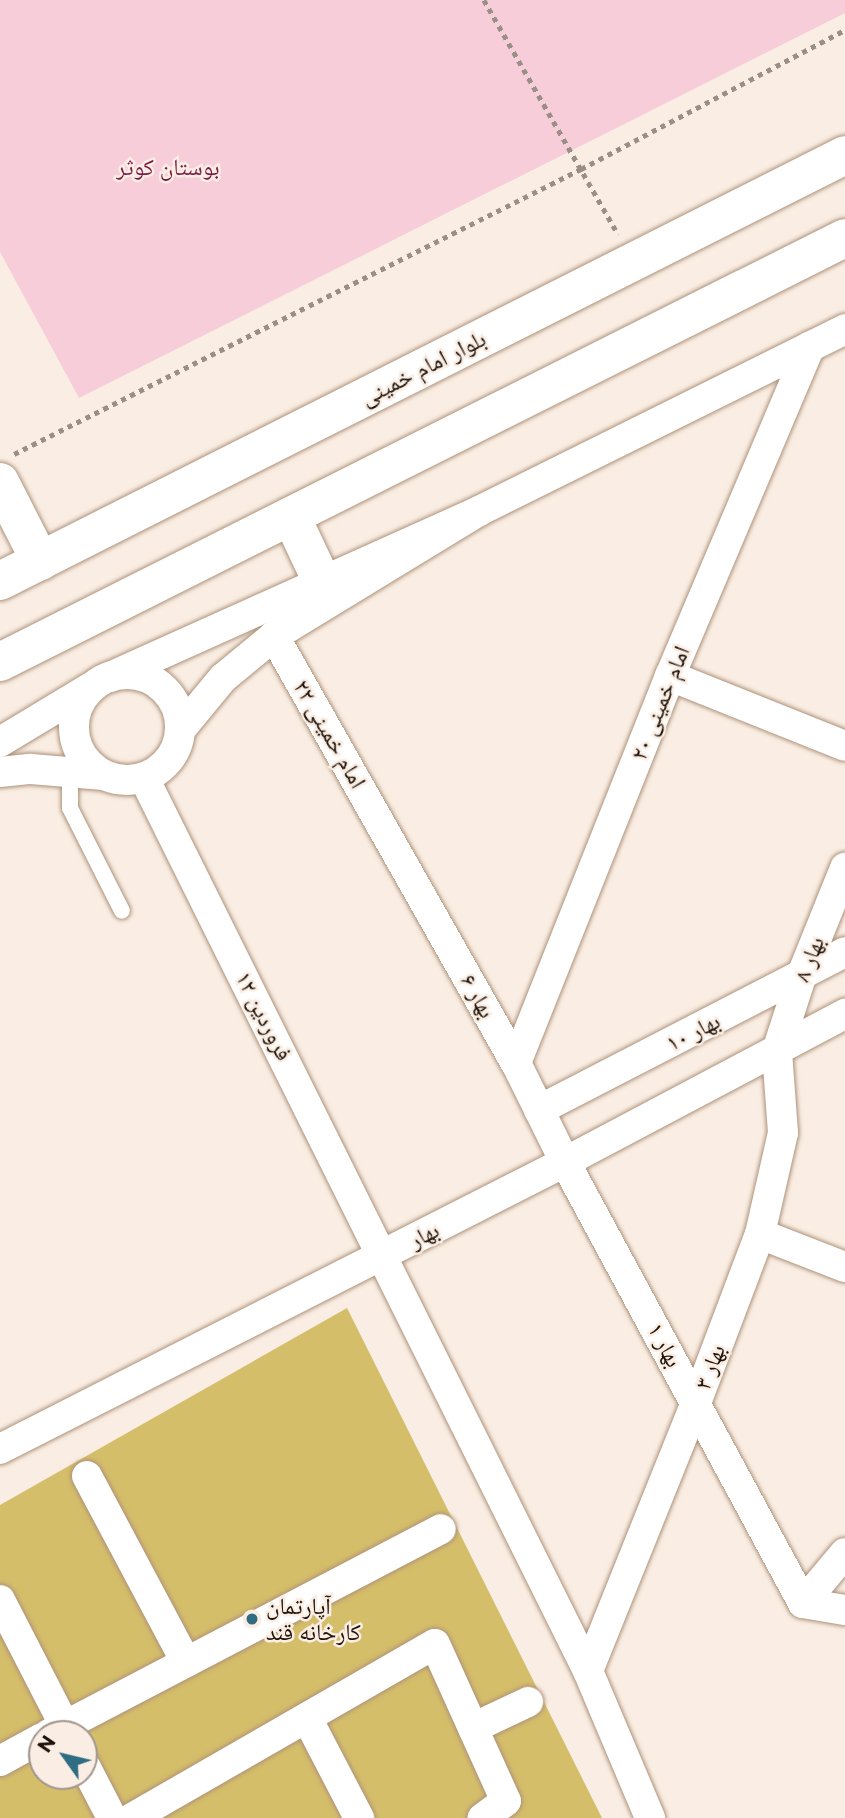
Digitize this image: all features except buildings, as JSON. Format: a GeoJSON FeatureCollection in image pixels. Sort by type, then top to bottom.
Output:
{"type":"FeatureCollection","features":[{"type":"Feature","properties":{"kind":"main road","name":"بلوار امام خمینی"},"geometry":{"type":"LineString","coordinates":[[0,581],[845,155]]}},
{"type":"Feature","properties":{"kind":"main road"},"geometry":{"type":"LineString","coordinates":[[0,662],[845,238]]}},
{"type":"Feature","properties":{"kind":"main road"},"geometry":{"type":"LineString","coordinates":[[6,469],[40,561]]}},
{"type":"Feature","properties":{"kind":"main road"},"geometry":{"type":"LineString","coordinates":[[290,516],[322,582]]}},
{"type":"Feature","properties":{"kind":"street"},"geometry":{"type":"LineString","coordinates":[[0,742],[101,682],[479,511],[845,328]]}},
{"type":"Feature","properties":{"kind":"street","name":"امام خمینی ۲۰"},"geometry":{"type":"LineString","coordinates":[[516,1063],[670,676],[810,346]]}},
{"type":"Feature","properties":{"kind":"street"},"geometry":{"type":"LineString","coordinates":[[180,730],[223,677],[274,636],[479,511]]}},
{"type":"Feature","properties":{"kind":"street","name":"امام خمینی ۲۲"},"geometry":{"type":"LineString","coordinates":[[274,636],[385,832]]}},
{"type":"Feature","properties":{"kind":"street"},"geometry":{"type":"LineString","coordinates":[[0,772],[31,769],[104,775],[124,780],[145,778],[175,750],[180,730],[177,709],[167,691],[150,679],[130,674],[101,682],[79,704],[74,724],[76,745],[87,763],[104,775]]}},
{"type":"Feature","properties":{"kind":"street"},"geometry":{"type":"LineString","coordinates":[[670,676],[845,746]]}},
{"type":"Feature","properties":{"kind":"street","name":"۱۲ فروردین"},"geometry":{"type":"LineString","coordinates":[[145,778],[384,1255],[588,1671],[650,1818]]}},
{"type":"Feature","properties":{"kind":"street","name":"بهار ۶"},"geometry":{"type":"LineString","coordinates":[[385,832],[516,1063],[565,1162]]}},
{"type":"Feature","properties":{"kind":"street","name":"بهار ۸"},"geometry":{"type":"LineString","coordinates":[[777,1051],[801,977],[845,868]]}},
{"type":"Feature","properties":{"kind":"street","name":"بهار ۱۰"},"geometry":{"type":"LineString","coordinates":[[540,1110],[845,952]]}},
{"type":"Feature","properties":{"kind":"street","name":"بهار"},"geometry":{"type":"LineString","coordinates":[[0,1449],[565,1162],[845,1014]]}},
{"type":"Feature","properties":{"kind":"street","name":"بهار ۳"},"geometry":{"type":"LineString","coordinates":[[588,1671],[696,1404],[760,1234],[783,1133],[777,1051]]}},
{"type":"Feature","properties":{"kind":"street","name":"بهار ۱"},"geometry":{"type":"LineString","coordinates":[[565,1162],[803,1603]]}},
{"type":"Feature","properties":{"kind":"street"},"geometry":{"type":"LineString","coordinates":[[760,1234],[845,1267]]}},
{"type":"Feature","properties":{"kind":"street"},"geometry":{"type":"LineString","coordinates":[[87,1476],[186,1662]]}},
{"type":"Feature","properties":{"kind":"street"},"geometry":{"type":"LineString","coordinates":[[80,1720],[441,1529]]}},
{"type":"Feature","properties":{"kind":"street"},"geometry":{"type":"LineString","coordinates":[[803,1603],[845,1553]]}},
{"type":"Feature","properties":{"kind":"street"},"geometry":{"type":"LineString","coordinates":[[0,1600],[51,1720]]}},
{"type":"Feature","properties":{"kind":"street"},"geometry":{"type":"LineString","coordinates":[[803,1603],[845,1610]]}},
{"type":"Feature","properties":{"kind":"street"},"geometry":{"type":"LineString","coordinates":[[132,1818],[435,1644],[506,1801],[483,1818]]}},
{"type":"Feature","properties":{"kind":"street"},"geometry":{"type":"LineString","coordinates":[[472,1728],[527,1702]]}},
{"type":"Feature","properties":{"kind":"street"},"geometry":{"type":"LineString","coordinates":[[307,1718],[359,1818]]}},
{"type":"Feature","properties":{"kind":"street"},"geometry":{"type":"LineString","coordinates":[[0,1761],[28,1747]]}},
{"type":"Feature","properties":{"kind":"street"},"geometry":{"type":"LineString","coordinates":[[97,1790],[112,1818]]}},
{"type":"Feature","properties":{"kind":"lane"},"geometry":{"type":"LineString","coordinates":[[70,772],[70,808],[121,911]]}},
{"type":"Feature","properties":{"kind":"path"},"geometry":{"type":"LineString","coordinates":[[484,0],[634,262]]}},
{"type":"Feature","properties":{"kind":"path"},"geometry":{"type":"LineString","coordinates":[[6,469],[845,30]]}},
{"type":"Feature","properties":{"kind":"green space","name":"بوستان کوثر"},"geometry":{"type":"Polygon","coordinates":[[[0,0],[845,0],[845,13],[79,398],[0,252],[0,0]]]}},
{"type":"Feature","properties":{"kind":"place","name":"آپارتمان کارخانه قند"},"geometry":{"type":"Point","coordinates":[252,1619]}}]}
